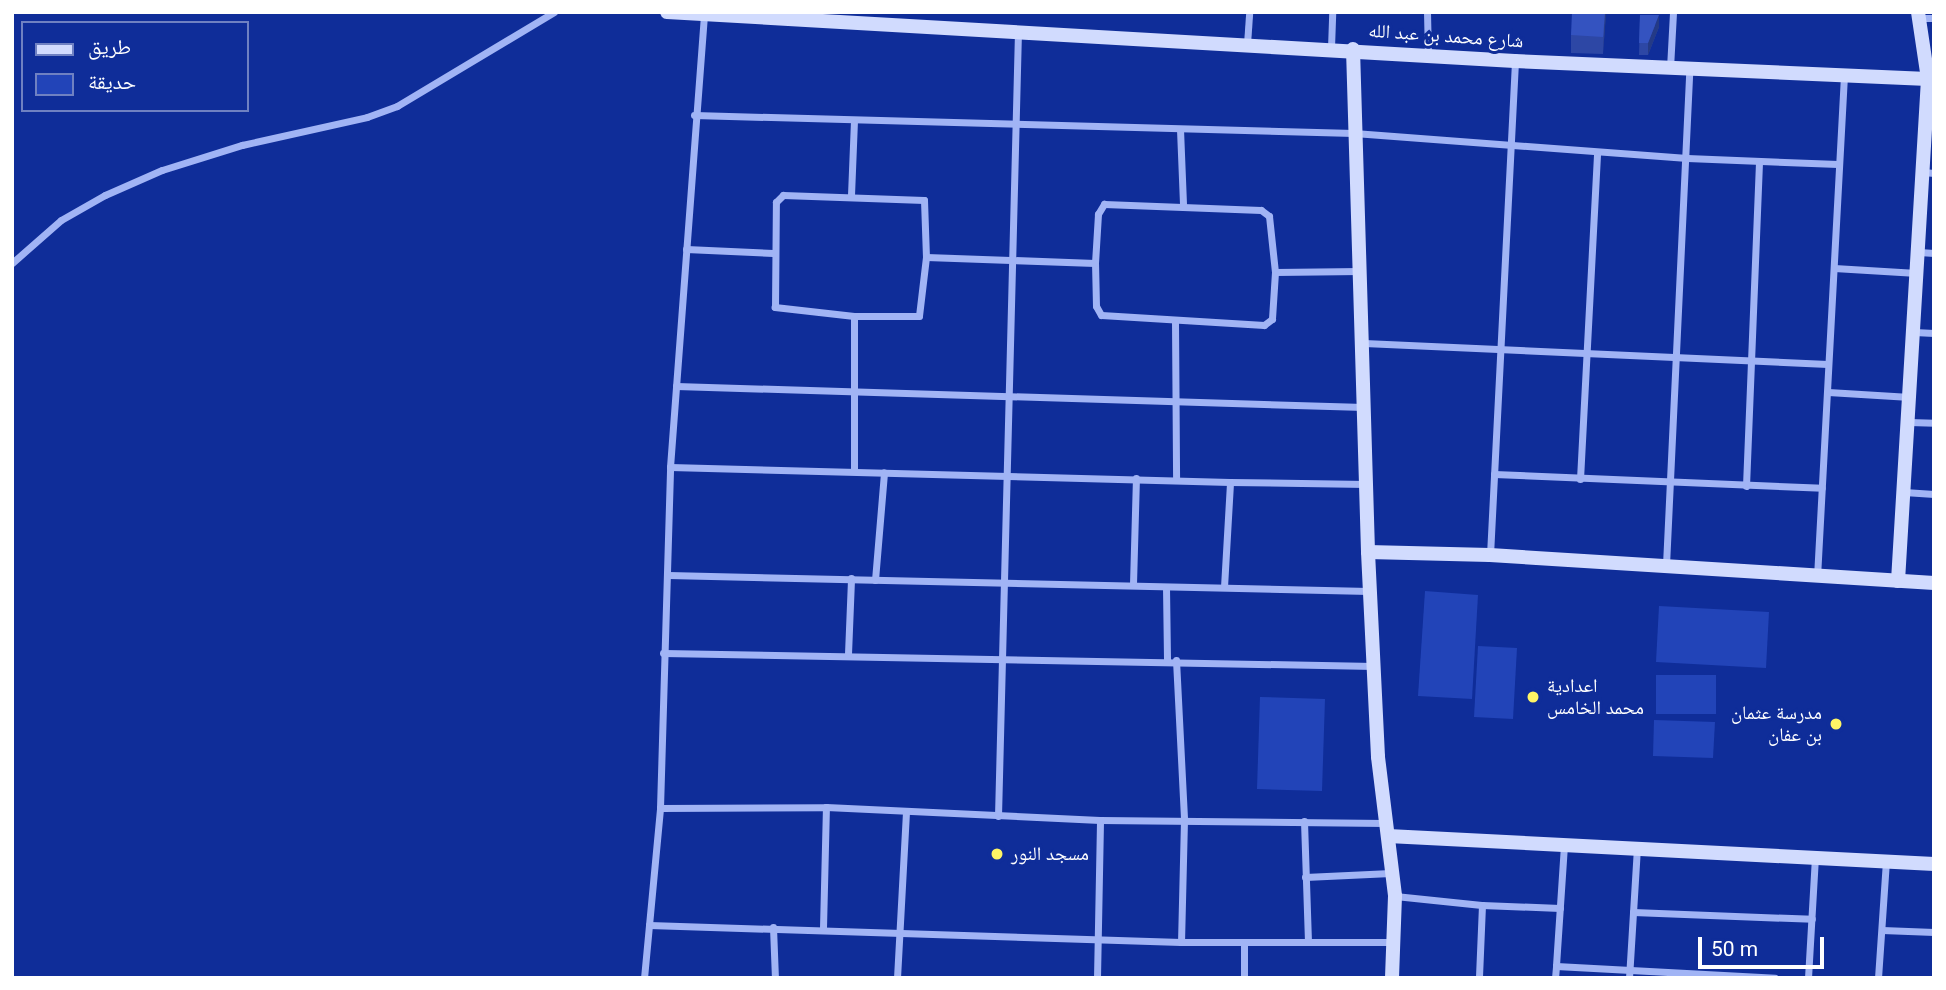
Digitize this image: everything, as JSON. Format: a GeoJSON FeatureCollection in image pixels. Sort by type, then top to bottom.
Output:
{"type":"FeatureCollection","features":[{"type":"Feature","properties":{"kind":"street"},"geometry":{"type":"LineString","coordinates":[[12,263],[61,220],[105,195],[162,170],[242,145],[397,106],[554,12]]}},
{"type":"Feature","properties":{"kind":"street","name":"شارع محمد بن عبد الله"},"geometry":{"type":"LineString","coordinates":[[667,12],[704,17],[757,15],[827,18],[1018,33],[1353,49],[1515,61],[1931,79]]}},
{"type":"Feature","properties":{"kind":"street"},"geometry":{"type":"LineString","coordinates":[[1247,44],[1249,12]]}},
{"type":"Feature","properties":{"kind":"street"},"geometry":{"type":"LineString","coordinates":[[1331,48],[1332,12]]}},
{"type":"Feature","properties":{"kind":"street"},"geometry":{"type":"LineString","coordinates":[[1427,12],[1428,55]]}},
{"type":"Feature","properties":{"kind":"street"},"geometry":{"type":"LineString","coordinates":[[1670,68],[1673,12]]}},
{"type":"Feature","properties":{"kind":"street"},"geometry":{"type":"LineString","coordinates":[[1898,581],[1917,273],[1926,253],[1931,79],[1923,16]]}},
{"type":"Feature","properties":{"kind":"street"},"geometry":{"type":"LineString","coordinates":[[644,978],[660,808],[670,467],[694,115],[704,17]]}},
{"type":"Feature","properties":{"kind":"street"},"geometry":{"type":"LineString","coordinates":[[998,816],[1006,398],[1018,33]]}},
{"type":"Feature","properties":{"kind":"street"},"geometry":{"type":"LineString","coordinates":[[1353,49],[1354,133],[1364,343],[1368,552],[1386,829],[1395,896],[1392,978]]}},
{"type":"Feature","properties":{"kind":"street"},"geometry":{"type":"LineString","coordinates":[[1490,555],[1515,61]]}},
{"type":"Feature","properties":{"kind":"street"},"geometry":{"type":"LineString","coordinates":[[1666,565],[1667,484],[1687,158],[1689,69]]}},
{"type":"Feature","properties":{"kind":"street"},"geometry":{"type":"LineString","coordinates":[[1817,577],[1844,76]]}},
{"type":"Feature","properties":{"kind":"street"},"geometry":{"type":"LineString","coordinates":[[694,115],[854,121],[1016,121],[1180,129],[1354,133],[1687,158],[1838,164]]}},
{"type":"Feature","properties":{"kind":"street"},"geometry":{"type":"LineString","coordinates":[[851,195],[854,121]]}},
{"type":"Feature","properties":{"kind":"street"},"geometry":{"type":"LineString","coordinates":[[1180,129],[1183,204]]}},
{"type":"Feature","properties":{"kind":"street"},"geometry":{"type":"LineString","coordinates":[[1580,479],[1589,351],[1597,152]]}},
{"type":"Feature","properties":{"kind":"street"},"geometry":{"type":"LineString","coordinates":[[1746,486],[1754,357],[1759,161]]}},
{"type":"Feature","properties":{"kind":"street"},"geometry":{"type":"LineString","coordinates":[[851,195],[924,200],[926,257],[919,316],[854,316],[778,309],[772,303],[773,253],[780,196],[851,195]]}},
{"type":"Feature","properties":{"kind":"street"},"geometry":{"type":"LineString","coordinates":[[1104,204],[1183,204],[1265,213],[1275,272],[1274,315],[1269,323],[1175,322],[1101,315],[1096,306],[1096,263],[1098,214],[1104,204]]}},
{"type":"Feature","properties":{"kind":"street"},"geometry":{"type":"LineString","coordinates":[[685,249],[773,253]]}},
{"type":"Feature","properties":{"kind":"street"},"geometry":{"type":"LineString","coordinates":[[926,257],[1096,263]]}},
{"type":"Feature","properties":{"kind":"street"},"geometry":{"type":"LineString","coordinates":[[1834,268],[1917,273]]}},
{"type":"Feature","properties":{"kind":"street"},"geometry":{"type":"LineString","coordinates":[[1275,272],[1360,271]]}},
{"type":"Feature","properties":{"kind":"street"},"geometry":{"type":"LineString","coordinates":[[854,316],[854,471]]}},
{"type":"Feature","properties":{"kind":"street"},"geometry":{"type":"LineString","coordinates":[[1175,322],[1176,480]]}},
{"type":"Feature","properties":{"kind":"street"},"geometry":{"type":"LineString","coordinates":[[1914,332],[1934,332]]}},
{"type":"Feature","properties":{"kind":"street"},"geometry":{"type":"LineString","coordinates":[[1364,343],[1754,357],[1828,364]]}},
{"type":"Feature","properties":{"kind":"street"},"geometry":{"type":"LineString","coordinates":[[676,386],[1364,407]]}},
{"type":"Feature","properties":{"kind":"street"},"geometry":{"type":"LineString","coordinates":[[1828,392],[1911,397]]}},
{"type":"Feature","properties":{"kind":"street"},"geometry":{"type":"LineString","coordinates":[[1909,422],[1934,423]]}},
{"type":"Feature","properties":{"kind":"street"},"geometry":{"type":"LineString","coordinates":[[670,467],[1366,484]]}},
{"type":"Feature","properties":{"kind":"street"},"geometry":{"type":"LineString","coordinates":[[875,580],[884,472]]}},
{"type":"Feature","properties":{"kind":"street"},"geometry":{"type":"LineString","coordinates":[[1494,474],[1667,484],[1822,488]]}},
{"type":"Feature","properties":{"kind":"street"},"geometry":{"type":"LineString","coordinates":[[1133,584],[1136,478]]}},
{"type":"Feature","properties":{"kind":"street"},"geometry":{"type":"LineString","coordinates":[[1224,587],[1230,482]]}},
{"type":"Feature","properties":{"kind":"street"},"geometry":{"type":"LineString","coordinates":[[1904,492],[1934,494]]}},
{"type":"Feature","properties":{"kind":"street"},"geometry":{"type":"LineString","coordinates":[[1368,552],[1490,555],[1934,583]]}},
{"type":"Feature","properties":{"kind":"street"},"geometry":{"type":"LineString","coordinates":[[668,575],[1370,591]]}},
{"type":"Feature","properties":{"kind":"street"},"geometry":{"type":"LineString","coordinates":[[848,654],[851,578]]}},
{"type":"Feature","properties":{"kind":"street"},"geometry":{"type":"LineString","coordinates":[[1166,587],[1167,660]]}},
{"type":"Feature","properties":{"kind":"street"},"geometry":{"type":"LineString","coordinates":[[663,653],[848,654],[1003,660],[1176,660],[1270,667],[1374,666]]}},
{"type":"Feature","properties":{"kind":"street"},"geometry":{"type":"LineString","coordinates":[[1176,660],[1185,820],[1181,942]]}},
{"type":"Feature","properties":{"kind":"street"},"geometry":{"type":"LineString","coordinates":[[660,808],[826,807],[1100,820],[1304,821],[1564,845],[1934,864]]}},
{"type":"Feature","properties":{"kind":"street"},"geometry":{"type":"LineString","coordinates":[[824,928],[826,807]]}},
{"type":"Feature","properties":{"kind":"street"},"geometry":{"type":"LineString","coordinates":[[897,978],[906,811]]}},
{"type":"Feature","properties":{"kind":"street"},"geometry":{"type":"LineString","coordinates":[[1097,978],[1100,820]]}},
{"type":"Feature","properties":{"kind":"street"},"geometry":{"type":"LineString","coordinates":[[1304,821],[1308,942]]}},
{"type":"Feature","properties":{"kind":"street"},"geometry":{"type":"LineString","coordinates":[[1555,978],[1564,845]]}},
{"type":"Feature","properties":{"kind":"street"},"geometry":{"type":"LineString","coordinates":[[1629,975],[1637,849]]}},
{"type":"Feature","properties":{"kind":"street"},"geometry":{"type":"LineString","coordinates":[[1808,978],[1815,857]]}},
{"type":"Feature","properties":{"kind":"street"},"geometry":{"type":"LineString","coordinates":[[1878,978],[1886,862]]}},
{"type":"Feature","properties":{"kind":"street"},"geometry":{"type":"LineString","coordinates":[[1305,877],[1391,873]]}},
{"type":"Feature","properties":{"kind":"street"},"geometry":{"type":"LineString","coordinates":[[1395,896],[1482,905],[1560,908]]}},
{"type":"Feature","properties":{"kind":"street"},"geometry":{"type":"LineString","coordinates":[[1479,978],[1482,905]]}},
{"type":"Feature","properties":{"kind":"street"},"geometry":{"type":"LineString","coordinates":[[1633,912],[1812,919]]}},
{"type":"Feature","properties":{"kind":"street"},"geometry":{"type":"LineString","coordinates":[[649,925],[1098,936],[1181,942],[1394,942]]}},
{"type":"Feature","properties":{"kind":"street"},"geometry":{"type":"LineString","coordinates":[[773,927],[775,978]]}},
{"type":"Feature","properties":{"kind":"street"},"geometry":{"type":"LineString","coordinates":[[1882,930],[1934,932]]}},
{"type":"Feature","properties":{"kind":"street"},"geometry":{"type":"LineString","coordinates":[[1244,943],[1244,978]]}},
{"type":"Feature","properties":{"kind":"street"},"geometry":{"type":"LineString","coordinates":[[1556,966],[1629,975],[1775,978]]}},
{"type":"Feature","properties":{"kind":"green space"},"geometry":{"type":"Polygon","coordinates":[[[1425,591],[1478,595],[1472,699],[1418,696],[1425,591]]]}},
{"type":"Feature","properties":{"kind":"green space"},"geometry":{"type":"Polygon","coordinates":[[[1659,606],[1769,612],[1766,668],[1656,662],[1659,606]]]}},
{"type":"Feature","properties":{"kind":"green space"},"geometry":{"type":"Polygon","coordinates":[[[1478,646],[1517,648],[1513,719],[1474,717],[1478,646]]]}},
{"type":"Feature","properties":{"kind":"green space"},"geometry":{"type":"Polygon","coordinates":[[[1656,675],[1716,675],[1716,714],[1656,714],[1656,675]]]}},
{"type":"Feature","properties":{"kind":"green space"},"geometry":{"type":"Polygon","coordinates":[[[1260,697],[1325,699],[1322,791],[1257,789],[1260,697]]]}},
{"type":"Feature","properties":{"kind":"green space"},"geometry":{"type":"Polygon","coordinates":[[[1654,720],[1715,722],[1713,758],[1653,756],[1654,720]]]}},
{"type":"Feature","properties":{"kind":"building"},"geometry":{"type":"Polygon","coordinates":[[[1572,12],[1605,12],[1603,37],[1571,35],[1572,12]]]}},
{"type":"Feature","properties":{"kind":"building"},"geometry":{"type":"Polygon","coordinates":[[[1640,15],[1659,15],[1648,43],[1639,43],[1640,15]]]}},
{"type":"Feature","properties":{"kind":"place","name":"اعدادية محمد الخامس"},"geometry":{"type":"Point","coordinates":[1533,697]}},
{"type":"Feature","properties":{"kind":"place","name":"مدرسة عثمان بن عفان"},"geometry":{"type":"Point","coordinates":[1836,724]}},
{"type":"Feature","properties":{"kind":"place","name":"مسجد النور"},"geometry":{"type":"Point","coordinates":[997,854]}}]}
